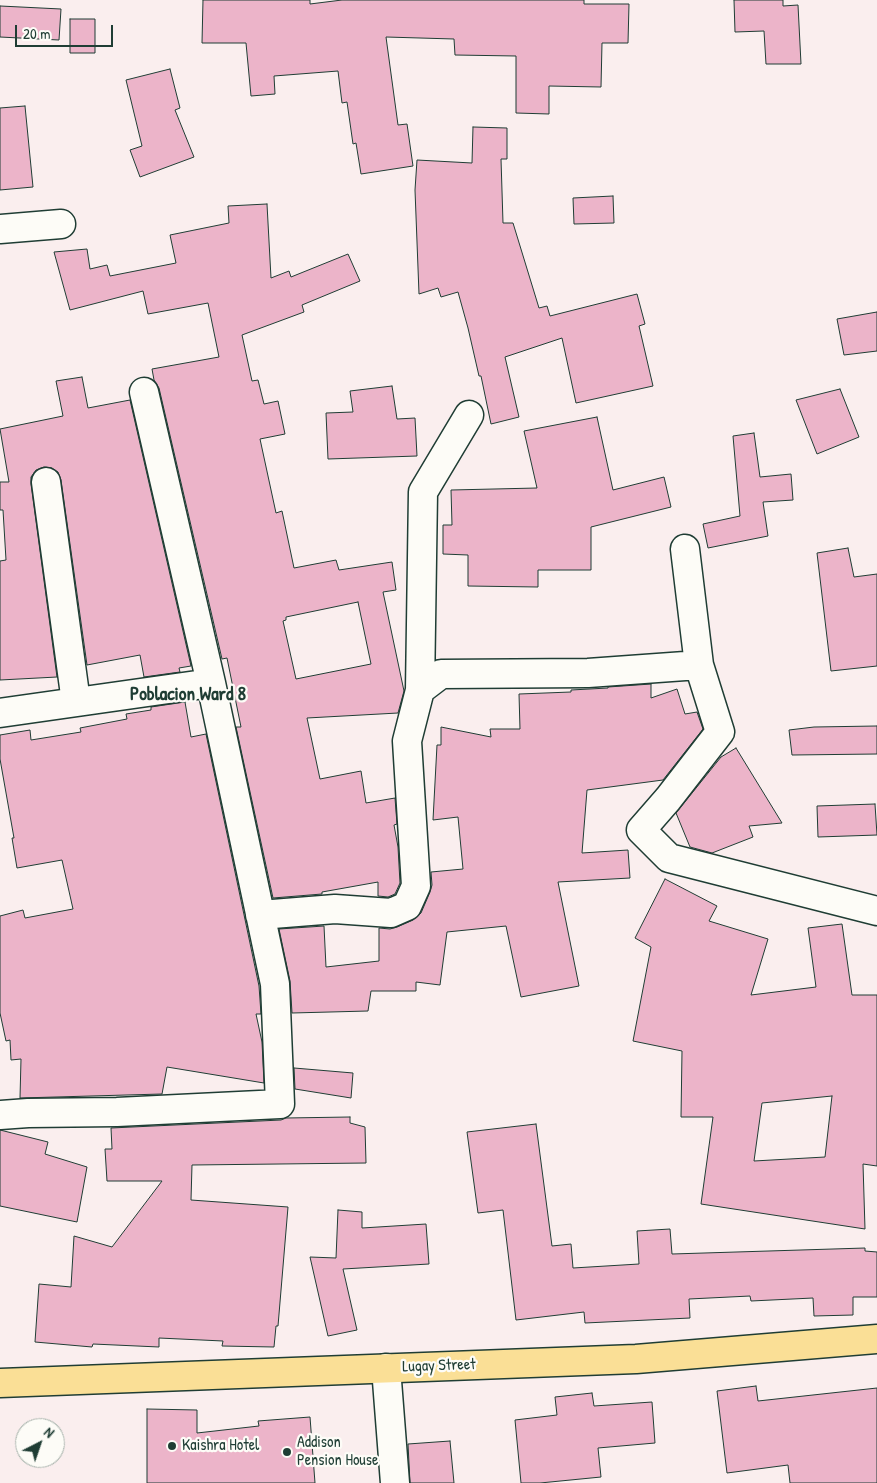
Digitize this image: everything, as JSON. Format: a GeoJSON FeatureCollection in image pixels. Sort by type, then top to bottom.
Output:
{"type":"FeatureCollection","features":[{"type":"Feature","properties":{"kind":"main road","name":"Lugay Street"},"geometry":{"type":"LineString","coordinates":[[0,1382],[636,1359],[877,1338]]}},
{"type":"Feature","properties":{"kind":"street"},"geometry":{"type":"LineString","coordinates":[[0,229],[61,224]]}},
{"type":"Feature","properties":{"kind":"street"},"geometry":{"type":"LineString","coordinates":[[0,1115],[117,1112],[280,1104],[275,984],[211,683],[144,392]]}},
{"type":"Feature","properties":{"kind":"street"},"geometry":{"type":"LineString","coordinates":[[260,915],[335,909],[391,913],[407,906],[416,886],[407,741],[420,690],[423,492],[469,415]]}},
{"type":"Feature","properties":{"kind":"street"},"geometry":{"type":"LineString","coordinates":[[46,482],[76,702]]}},
{"type":"Feature","properties":{"kind":"street"},"geometry":{"type":"LineString","coordinates":[[685,549],[699,665],[720,732],[668,799],[641,830],[669,858],[877,911]]}},
{"type":"Feature","properties":{"kind":"street"},"geometry":{"type":"LineString","coordinates":[[420,690],[441,674],[588,673],[699,665]]}},
{"type":"Feature","properties":{"kind":"street"},"geometry":{"type":"LineString","coordinates":[[0,714],[211,683]]}},
{"type":"Feature","properties":{"kind":"street"},"geometry":{"type":"LineString","coordinates":[[386,1368],[395,1483]]}},
{"type":"Feature","properties":{"kind":"building"},"geometry":{"type":"Polygon","coordinates":[[[203,0],[310,0],[310,4],[342,0],[584,0],[584,4],[629,4],[628,43],[602,43],[601,87],[549,86],[549,114],[516,113],[516,56],[455,55],[454,39],[386,37],[398,125],[407,124],[413,166],[361,174],[356,143],[353,144],[347,102],[342,103],[338,71],[274,76],[275,94],[251,96],[246,43],[202,43],[203,0]]]}},
{"type":"Feature","properties":{"kind":"building"},"geometry":{"type":"Polygon","coordinates":[[[734,0],[783,0],[783,6],[798,5],[801,64],[766,64],[764,31],[735,32],[734,0]]]}},
{"type":"Feature","properties":{"kind":"building"},"geometry":{"type":"Polygon","coordinates":[[[0,6],[61,9],[59,40],[0,37],[0,6]]]}},
{"type":"Feature","properties":{"kind":"building"},"geometry":{"type":"Polygon","coordinates":[[[70,19],[95,19],[95,53],[70,53],[70,19]]]}},
{"type":"Feature","properties":{"kind":"building"},"geometry":{"type":"Polygon","coordinates":[[[170,69],[180,108],[175,110],[194,157],[140,177],[130,150],[142,146],[126,80],[170,69]]]}},
{"type":"Feature","properties":{"kind":"building"},"geometry":{"type":"Polygon","coordinates":[[[25,106],[33,187],[0,190],[0,108],[25,106]]]}},
{"type":"Feature","properties":{"kind":"building"},"geometry":{"type":"Polygon","coordinates":[[[473,127],[507,128],[507,159],[501,159],[503,223],[513,223],[539,308],[547,306],[550,316],[637,294],[645,324],[639,326],[653,386],[576,403],[562,338],[505,357],[519,417],[491,424],[481,376],[479,376],[458,292],[441,297],[438,288],[419,294],[415,190],[417,160],[472,163],[473,127]]]}},
{"type":"Feature","properties":{"kind":"building"},"geometry":{"type":"Polygon","coordinates":[[[613,196],[614,223],[574,224],[573,198],[613,196]]]}},
{"type":"Feature","properties":{"kind":"building"},"geometry":{"type":"Polygon","coordinates":[[[267,204],[271,278],[289,271],[291,277],[348,254],[360,281],[302,305],[304,312],[242,335],[252,381],[258,380],[264,404],[278,401],[285,434],[260,439],[276,513],[282,511],[294,568],[336,560],[339,570],[392,562],[396,590],[383,592],[404,691],[398,713],[307,718],[320,779],[361,771],[366,803],[395,798],[397,824],[394,825],[398,847],[400,883],[395,894],[388,897],[378,896],[378,882],[322,892],[322,894],[273,898],[236,727],[241,727],[227,658],[222,659],[159,388],[154,380],[152,369],[219,357],[208,303],[148,314],[143,291],[70,310],[54,252],[87,249],[90,269],[107,265],[110,276],[176,263],[170,235],[229,223],[228,206],[267,204]],[[358,602],[286,617],[286,620],[283,621],[296,679],[371,664],[358,602]]]}},
{"type":"Feature","properties":{"kind":"building"},"geometry":{"type":"Polygon","coordinates":[[[877,312],[877,351],[844,355],[837,319],[877,312]]]}},
{"type":"Feature","properties":{"kind":"building"},"geometry":{"type":"Polygon","coordinates":[[[82,377],[88,408],[130,400],[191,666],[179,668],[180,672],[144,677],[140,655],[87,665],[61,480],[58,472],[52,468],[44,467],[36,470],[31,477],[31,484],[57,677],[0,680],[0,561],[6,560],[3,510],[0,510],[0,482],[9,482],[0,429],[63,416],[56,381],[82,377]]]}},
{"type":"Feature","properties":{"kind":"building"},"geometry":{"type":"Polygon","coordinates":[[[392,386],[397,419],[415,418],[417,456],[328,459],[326,413],[353,412],[350,391],[392,386]]]}},
{"type":"Feature","properties":{"kind":"building"},"geometry":{"type":"Polygon","coordinates":[[[840,389],[859,437],[817,454],[796,400],[840,389]]]}},
{"type":"Feature","properties":{"kind":"building"},"geometry":{"type":"Polygon","coordinates":[[[597,417],[613,490],[664,477],[671,507],[591,527],[591,570],[538,570],[538,587],[468,586],[468,555],[443,554],[443,525],[452,525],[451,490],[537,488],[524,431],[597,417]]]}},
{"type":"Feature","properties":{"kind":"building"},"geometry":{"type":"Polygon","coordinates":[[[754,433],[760,477],[791,474],[793,500],[763,502],[768,536],[708,548],[703,524],[740,516],[733,436],[754,433]]]}},
{"type":"Feature","properties":{"kind":"building"},"geometry":{"type":"Polygon","coordinates":[[[848,548],[854,577],[877,574],[877,666],[831,671],[817,553],[848,548]]]}},
{"type":"Feature","properties":{"kind":"building"},"geometry":{"type":"Polygon","coordinates":[[[651,684],[651,698],[677,689],[685,714],[697,712],[703,729],[663,780],[587,790],[582,853],[628,850],[630,878],[558,882],[579,986],[521,997],[506,926],[447,932],[440,985],[416,982],[416,991],[371,991],[368,1011],[292,1013],[290,981],[279,929],[324,926],[326,967],[379,961],[379,928],[390,929],[397,927],[413,920],[421,913],[432,885],[431,872],[463,869],[458,817],[433,820],[437,745],[441,745],[441,727],[491,737],[490,729],[520,729],[519,694],[571,692],[571,690],[651,684]]]}},
{"type":"Feature","properties":{"kind":"building"},"geometry":{"type":"Polygon","coordinates":[[[185,702],[191,737],[206,734],[259,986],[261,1014],[256,1014],[262,1042],[264,1083],[167,1067],[162,1094],[20,1098],[21,1059],[11,1060],[10,1040],[6,1041],[0,1013],[0,916],[23,910],[25,918],[73,909],[62,860],[17,868],[12,838],[14,838],[0,759],[0,735],[30,730],[31,740],[81,732],[80,728],[127,719],[126,714],[151,710],[151,707],[185,702]]]}},
{"type":"Feature","properties":{"kind":"building"},"geometry":{"type":"Polygon","coordinates":[[[877,726],[877,754],[792,755],[789,730],[814,727],[877,726]]]}},
{"type":"Feature","properties":{"kind":"building"},"geometry":{"type":"Polygon","coordinates":[[[736,748],[782,823],[749,826],[753,837],[712,853],[690,847],[676,813],[721,757],[736,748]]]}},
{"type":"Feature","properties":{"kind":"building"},"geometry":{"type":"Polygon","coordinates":[[[875,804],[877,835],[818,837],[817,806],[875,804]]]}},
{"type":"Feature","properties":{"kind":"building"},"geometry":{"type":"Polygon","coordinates":[[[665,879],[717,906],[709,921],[768,939],[751,995],[816,987],[808,928],[842,924],[852,995],[877,995],[877,1166],[863,1164],[865,1229],[701,1204],[713,1117],[681,1117],[682,1051],[633,1041],[651,947],[635,938],[665,879]],[[832,1096],[762,1103],[754,1161],[825,1157],[832,1096]]]}},
{"type":"Feature","properties":{"kind":"building"},"geometry":{"type":"Polygon","coordinates":[[[294,1068],[353,1073],[351,1098],[295,1089],[294,1068]]]}},
{"type":"Feature","properties":{"kind":"building"},"geometry":{"type":"Polygon","coordinates":[[[350,1117],[350,1123],[365,1127],[366,1163],[192,1165],[191,1200],[288,1207],[278,1326],[276,1326],[274,1347],[222,1346],[223,1341],[159,1338],[159,1347],[93,1344],[92,1347],[35,1342],[39,1284],[71,1287],[74,1236],[112,1247],[162,1181],[107,1181],[105,1149],[112,1149],[111,1128],[281,1120],[286,1118],[350,1117]]]}},
{"type":"Feature","properties":{"kind":"building"},"geometry":{"type":"Polygon","coordinates":[[[536,1124],[552,1246],[571,1244],[573,1268],[639,1264],[637,1231],[670,1229],[672,1254],[865,1248],[865,1251],[877,1252],[877,1297],[853,1297],[853,1315],[814,1316],[813,1298],[751,1301],[750,1296],[689,1299],[690,1318],[585,1323],[584,1312],[516,1320],[503,1210],[478,1213],[467,1132],[536,1124]]]}},
{"type":"Feature","properties":{"kind":"building"},"geometry":{"type":"Polygon","coordinates":[[[0,1130],[48,1142],[45,1154],[87,1167],[77,1222],[0,1206],[0,1130]]]}},
{"type":"Feature","properties":{"kind":"building"},"geometry":{"type":"Polygon","coordinates":[[[338,1210],[362,1212],[362,1228],[426,1224],[429,1264],[343,1269],[357,1330],[328,1336],[310,1257],[336,1258],[338,1210]]]}},
{"type":"Feature","properties":{"kind":"building"},"geometry":{"type":"Polygon","coordinates":[[[756,1386],[758,1401],[877,1388],[877,1483],[790,1483],[788,1465],[727,1473],[717,1391],[756,1386]]]}},
{"type":"Feature","properties":{"kind":"building"},"geometry":{"type":"Polygon","coordinates":[[[592,1393],[594,1406],[652,1402],[655,1443],[598,1448],[601,1477],[521,1483],[515,1420],[557,1415],[555,1397],[592,1393]]]}},
{"type":"Feature","properties":{"kind":"building"},"geometry":{"type":"Polygon","coordinates":[[[147,1409],[197,1410],[197,1433],[259,1426],[258,1421],[310,1417],[315,1483],[147,1483],[147,1409]]]}},
{"type":"Feature","properties":{"kind":"building"},"geometry":{"type":"Polygon","coordinates":[[[450,1441],[454,1483],[410,1483],[408,1444],[450,1441]]]}},
{"type":"Feature","properties":{"kind":"place","name":"Kaishra Hotel"},"geometry":{"type":"Point","coordinates":[172,1446]}},
{"type":"Feature","properties":{"kind":"place","name":"Addison Pension House"},"geometry":{"type":"Point","coordinates":[287,1452]}},
{"type":"Feature","properties":{"kind":"district","name":"Poblacion Ward 8"},"geometry":{"type":"Point","coordinates":[188,695]}}]}
